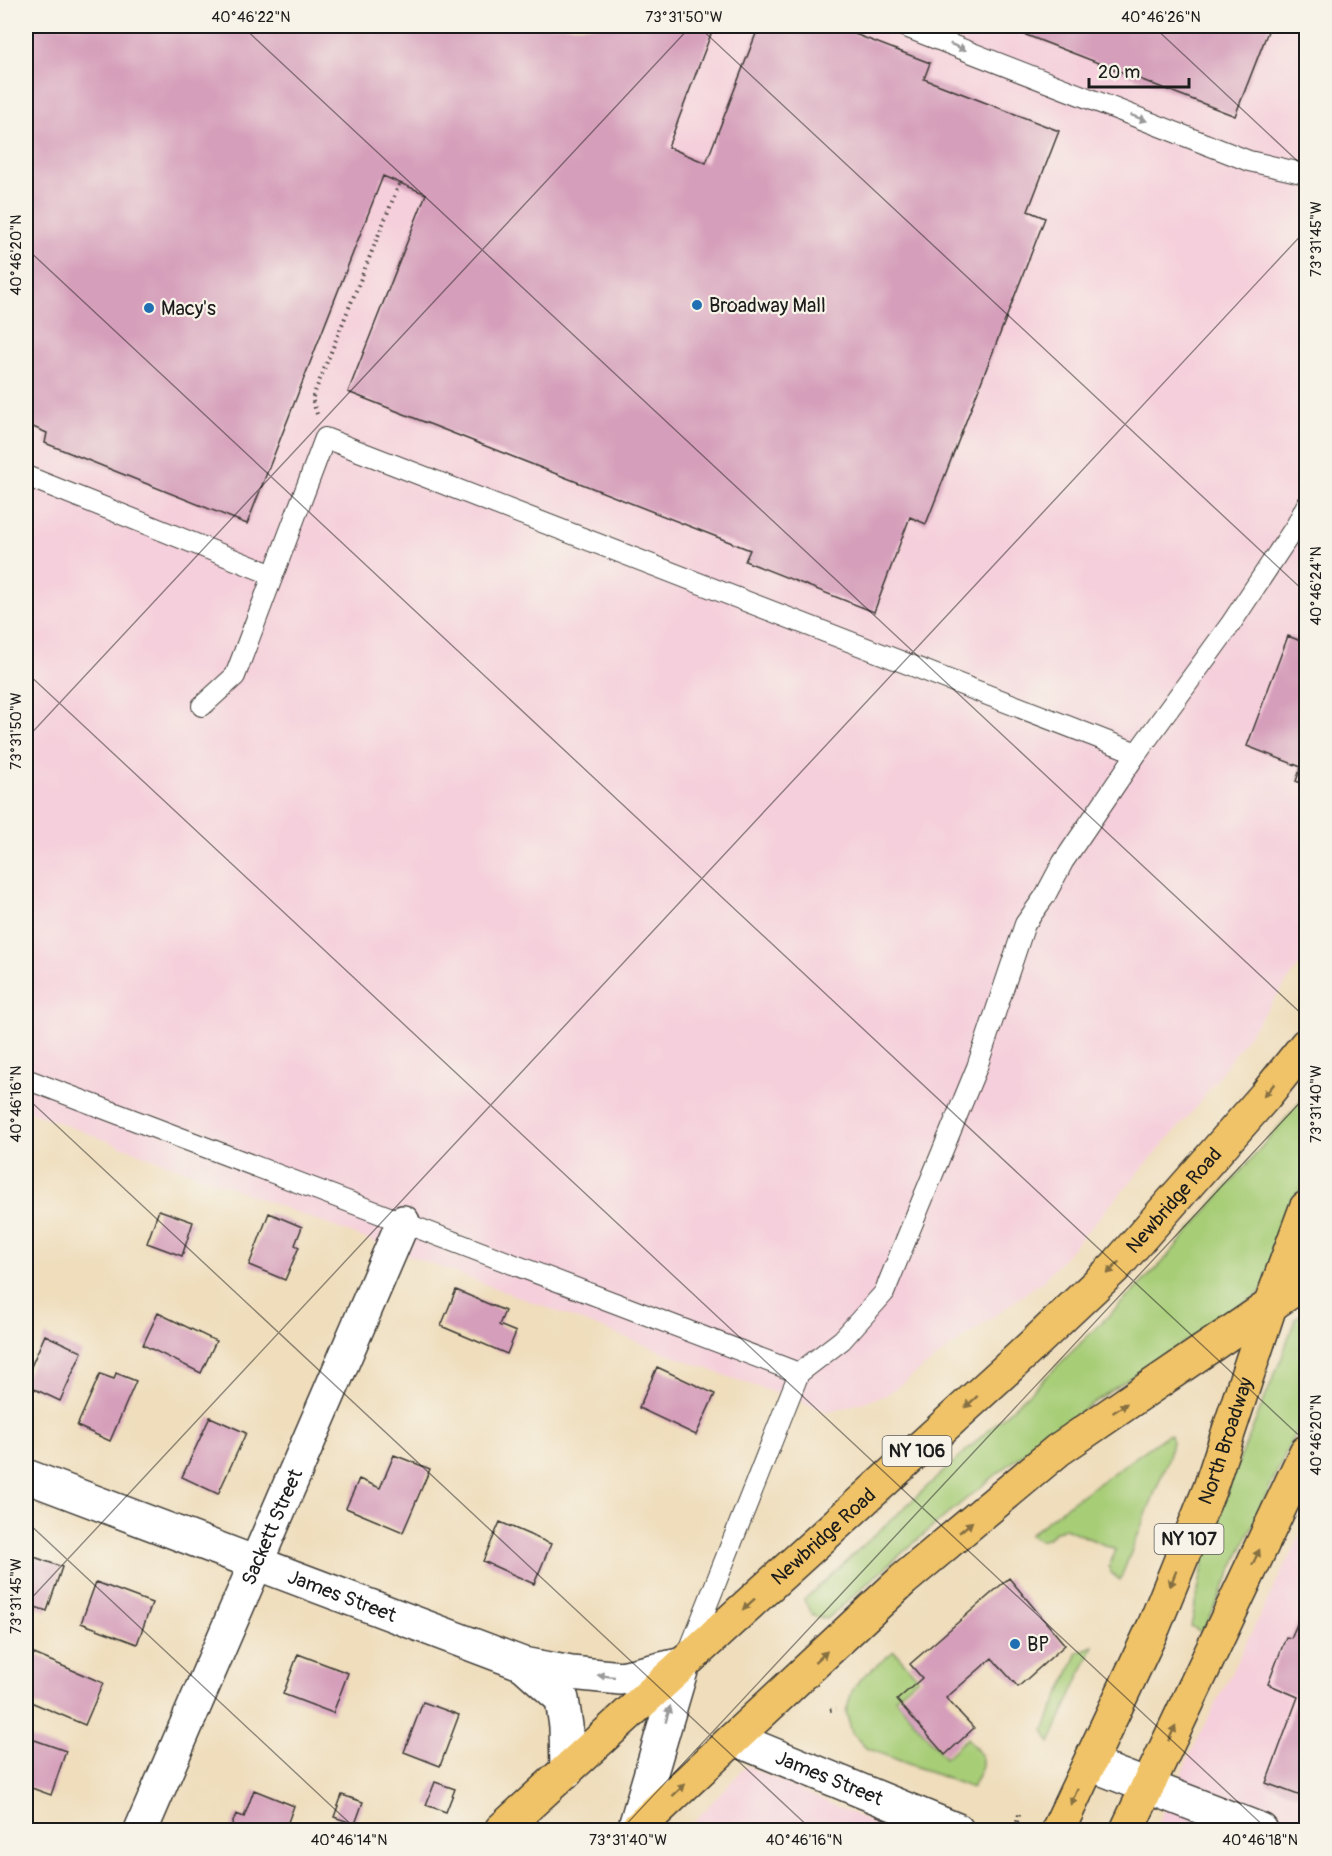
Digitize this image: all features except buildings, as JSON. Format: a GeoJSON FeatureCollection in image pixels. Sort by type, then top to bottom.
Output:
{"type":"FeatureCollection","features":[{"type":"Feature","properties":{"kind":"main road","name":"Newbridge Road"},"geometry":{"type":"LineString","coordinates":[[501,1830],[1020,1357],[1115,1266],[1265,1096],[1306,1045]]}},
{"type":"Feature","properties":{"kind":"main road","name":"North Broadway"},"geometry":{"type":"LineString","coordinates":[[1058,1830],[1154,1626],[1210,1488],[1270,1306],[1306,1208]]}},
{"type":"Feature","properties":{"kind":"main road"},"geometry":{"type":"LineString","coordinates":[[635,1830],[903,1580],[1058,1450],[1306,1281]]}},
{"type":"Feature","properties":{"kind":"main road"},"geometry":{"type":"LineString","coordinates":[[1126,1830],[1306,1452]]}},
{"type":"Feature","properties":{"kind":"street","name":"Sackett Street"},"geometry":{"type":"LineString","coordinates":[[141,1830],[403,1222]]}},
{"type":"Feature","properties":{"kind":"street","name":"James Street"},"geometry":{"type":"LineString","coordinates":[[26,1476],[523,1664],[571,1673],[621,1678],[683,1664]]}},
{"type":"Feature","properties":{"kind":"street","name":"James Street"},"geometry":{"type":"LineString","coordinates":[[523,1664],[562,1699],[566,1726],[567,1771]]}},
{"type":"Feature","properties":{"kind":"street"},"geometry":{"type":"LineString","coordinates":[[635,1830],[683,1664]]}},
{"type":"Feature","properties":{"kind":"street","name":"James Street"},"geometry":{"type":"LineString","coordinates":[[735,1739],[957,1830]]}},
{"type":"Feature","properties":{"kind":"street"},"geometry":{"type":"LineString","coordinates":[[1090,1764],[1262,1830]]}},
{"type":"Feature","properties":{"kind":"lane"},"geometry":{"type":"LineString","coordinates":[[903,26],[1250,161],[1306,174]]}},
{"type":"Feature","properties":{"kind":"lane"},"geometry":{"type":"LineString","coordinates":[[202,706],[234,676],[325,438],[1137,753]]}},
{"type":"Feature","properties":{"kind":"lane"},"geometry":{"type":"LineString","coordinates":[[26,476],[273,575]]}},
{"type":"Feature","properties":{"kind":"lane"},"geometry":{"type":"LineString","coordinates":[[683,1664],[799,1373],[842,1340],[884,1293],[977,1067],[1025,924],[1045,896],[1063,862],[1137,753],[1230,625],[1297,524],[1306,506]]}},
{"type":"Feature","properties":{"kind":"lane"},"geometry":{"type":"LineString","coordinates":[[26,1079],[799,1373]]}},
{"type":"Feature","properties":{"kind":"path"},"geometry":{"type":"LineString","coordinates":[[325,438],[312,399],[400,182]]}},
{"type":"Feature","properties":{"kind":"path"},"geometry":{"type":"LineString","coordinates":[[830,1710],[836,1709]]}},
{"type":"Feature","properties":{"kind":"path"},"geometry":{"type":"LineString","coordinates":[[1017,1822],[1020,1811]]}},
{"type":"Feature","properties":{"kind":"shaded area","name":"Broadway Mall"},"geometry":{"type":"Polygon","coordinates":[[[26,26],[1306,26],[1306,956],[1193,1111],[1044,1280],[886,1395],[830,1412],[732,1378],[26,1110],[26,26]]]}},
{"type":"Feature","properties":{"kind":"shaded area"},"geometry":{"type":"Polygon","coordinates":[[[1306,1523],[1306,1830],[1155,1830],[1191,1753],[1306,1523]]]}},
{"type":"Feature","properties":{"kind":"shaded area"},"geometry":{"type":"Polygon","coordinates":[[[747,1766],[889,1830],[686,1830],[747,1766]]]}},
{"type":"Feature","properties":{"kind":"green space"},"geometry":{"type":"Polygon","coordinates":[[[1306,1095],[1306,1173],[1267,1285],[1256,1296],[1164,1355],[1015,1460],[943,1518],[827,1619],[813,1616],[804,1600],[1041,1382],[1162,1263],[1306,1095]]]}},
{"type":"Feature","properties":{"kind":"green space"},"geometry":{"type":"Polygon","coordinates":[[[1306,1311],[1306,1409],[1203,1633],[1191,1626],[1210,1531],[1282,1357],[1295,1319],[1306,1311]]]}},
{"type":"Feature","properties":{"kind":"green space"},"geometry":{"type":"Polygon","coordinates":[[[1167,1435],[1171,1435],[1172,1441],[1169,1457],[1120,1580],[1110,1572],[1109,1566],[1116,1550],[1065,1528],[1044,1540],[1035,1539],[1029,1535],[1069,1504],[1167,1435]]]}},
{"type":"Feature","properties":{"kind":"green space"},"geometry":{"type":"Polygon","coordinates":[[[1093,1646],[1050,1743],[1044,1730],[1078,1652],[1093,1646]]]}},
{"type":"Feature","properties":{"kind":"green space"},"geometry":{"type":"Polygon","coordinates":[[[894,1651],[918,1678],[895,1698],[945,1758],[967,1738],[981,1757],[982,1766],[972,1788],[866,1748],[852,1733],[846,1712],[852,1691],[860,1679],[894,1651]]]}},
{"type":"Feature","properties":{"kind":"place","name":"Broadway Mall"},"geometry":{"type":"Point","coordinates":[697,305]}},
{"type":"Feature","properties":{"kind":"place","name":"Macy's"},"geometry":{"type":"Point","coordinates":[149,308]}},
{"type":"Feature","properties":{"kind":"place","name":"BP"},"geometry":{"type":"Point","coordinates":[1015,1644]}}]}
